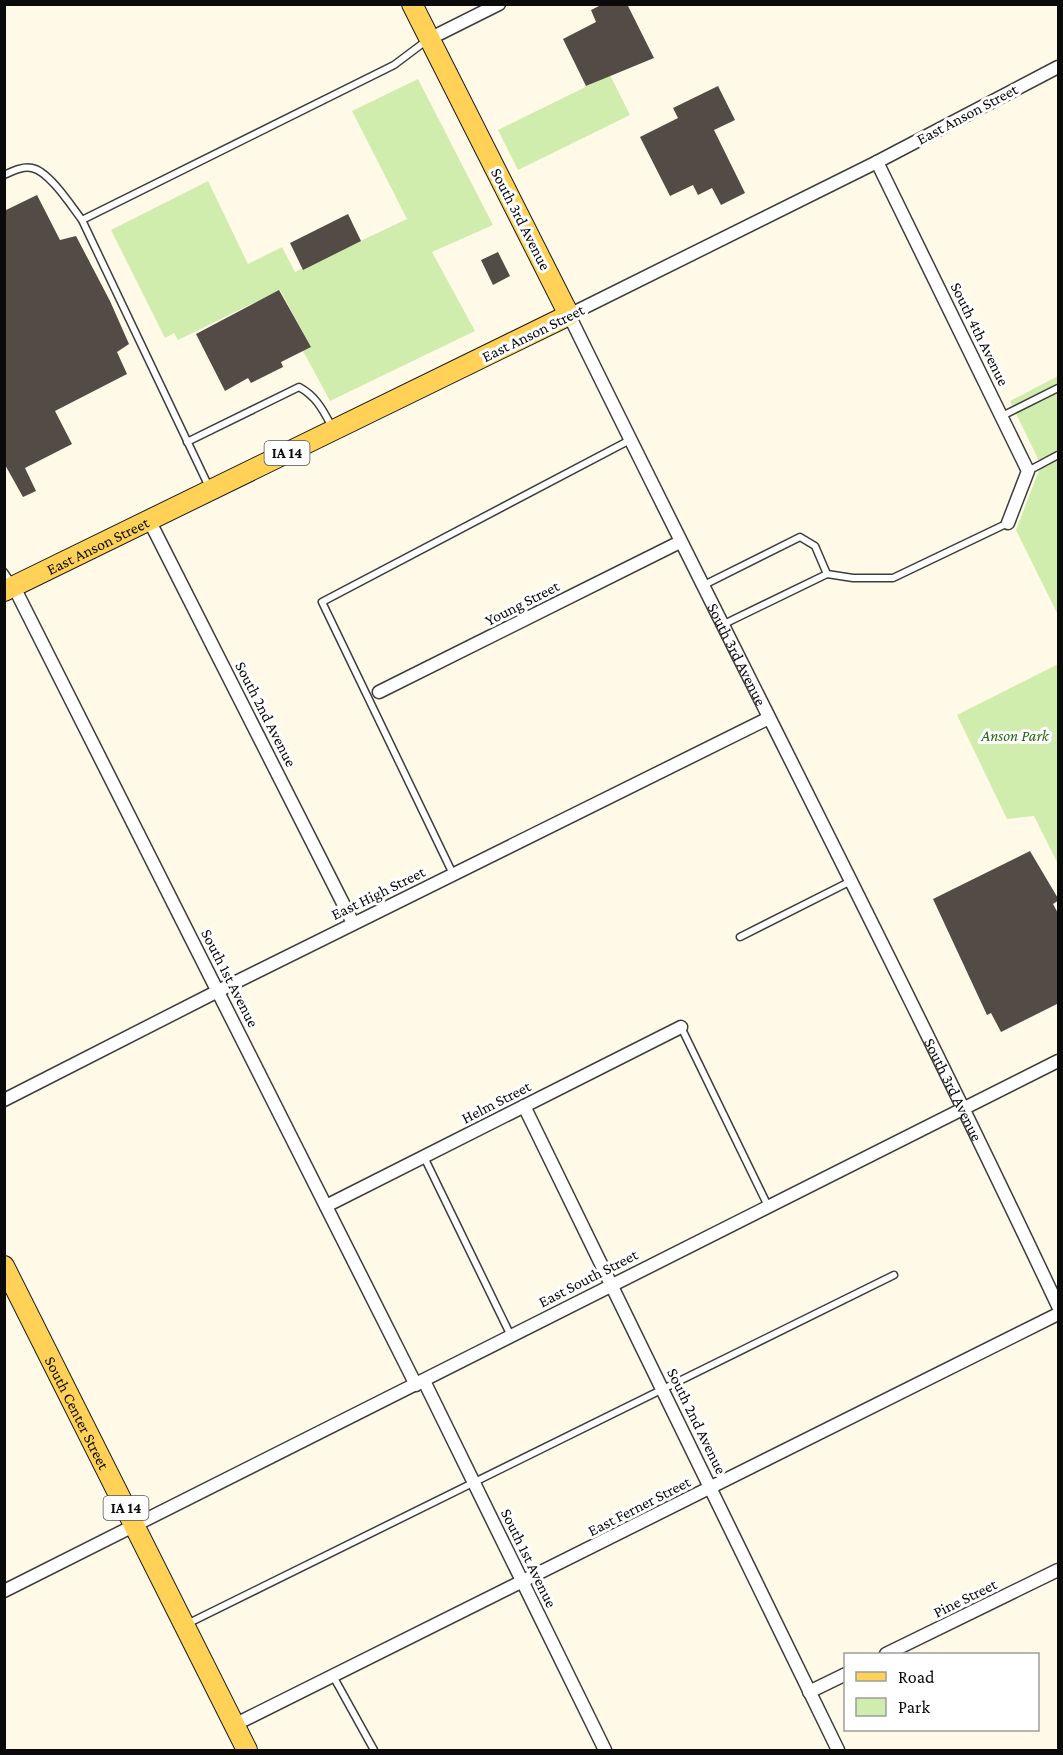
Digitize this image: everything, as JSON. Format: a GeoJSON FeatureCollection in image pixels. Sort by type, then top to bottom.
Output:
{"type":"FeatureCollection","features":[{"type":"Feature","properties":{"kind":"main road","name":"South 3rd Avenue"},"geometry":{"type":"LineString","coordinates":[[412,4],[569,315]]}},
{"type":"Feature","properties":{"kind":"main road","name":"East Anson Street"},"geometry":{"type":"LineString","coordinates":[[8,583],[149,520],[569,315]]}},
{"type":"Feature","properties":{"kind":"main road","name":"South Center Street"},"geometry":{"type":"LineString","coordinates":[[4,1266],[247,1750]]}},
{"type":"Feature","properties":{"kind":"street"},"geometry":{"type":"LineString","coordinates":[[429,39],[499,4]]}},
{"type":"Feature","properties":{"kind":"street","name":"East Anson Street"},"geometry":{"type":"LineString","coordinates":[[569,315],[877,162],[1059,67]]}},
{"type":"Feature","properties":{"kind":"street","name":"South 4th Avenue"},"geometry":{"type":"LineString","coordinates":[[877,162],[1028,471]]}},
{"type":"Feature","properties":{"kind":"street","name":"South 3rd Avenue"},"geometry":{"type":"LineString","coordinates":[[569,315],[680,542],[851,881],[1059,1306]]}},
{"type":"Feature","properties":{"kind":"street"},"geometry":{"type":"LineString","coordinates":[[1008,523],[1028,471]]}},
{"type":"Feature","properties":{"kind":"street","name":"South 2nd Avenue"},"geometry":{"type":"LineString","coordinates":[[149,520],[353,923]]}},
{"type":"Feature","properties":{"kind":"street","name":"Young Street"},"geometry":{"type":"LineString","coordinates":[[379,692],[680,542]]}},
{"type":"Feature","properties":{"kind":"street","name":"South 1st Avenue"},"geometry":{"type":"LineString","coordinates":[[8,583],[326,1206],[474,1482],[605,1750]]}},
{"type":"Feature","properties":{"kind":"street","name":"East High Street"},"geometry":{"type":"LineString","coordinates":[[4,1100],[353,923],[769,718]]}},
{"type":"Feature","properties":{"kind":"street","name":"Helm Street"},"geometry":{"type":"LineString","coordinates":[[326,1206],[681,1027]]}},
{"type":"Feature","properties":{"kind":"street","name":"East South Street"},"geometry":{"type":"LineString","coordinates":[[4,1591],[1059,1061]]}},
{"type":"Feature","properties":{"kind":"street","name":"South 2nd Avenue"},"geometry":{"type":"LineString","coordinates":[[524,1107],[663,1387],[838,1750]]}},
{"type":"Feature","properties":{"kind":"street","name":"East Ferner Street"},"geometry":{"type":"LineString","coordinates":[[234,1725],[1059,1314]]}},
{"type":"Feature","properties":{"kind":"street","name":"Pine Street"},"geometry":{"type":"LineString","coordinates":[[888,1653],[1059,1570]]}},
{"type":"Feature","properties":{"kind":"street"},"geometry":{"type":"LineString","coordinates":[[809,1692],[844,1675]]}},
{"type":"Feature","properties":{"kind":"lane"},"geometry":{"type":"LineString","coordinates":[[82,220],[394,65],[429,39]]}},
{"type":"Feature","properties":{"kind":"lane"},"geometry":{"type":"LineString","coordinates":[[4,175],[22,168],[34,168],[54,184],[82,220],[210,490]]}},
{"type":"Feature","properties":{"kind":"lane"},"geometry":{"type":"LineString","coordinates":[[187,442],[299,387],[309,392],[321,405],[334,430]]}},
{"type":"Feature","properties":{"kind":"lane"},"geometry":{"type":"LineString","coordinates":[[1002,416],[1059,388]]}},
{"type":"Feature","properties":{"kind":"lane"},"geometry":{"type":"LineString","coordinates":[[453,874],[322,602],[630,440]]}},
{"type":"Feature","properties":{"kind":"lane"},"geometry":{"type":"LineString","coordinates":[[1028,471],[1059,455]]}},
{"type":"Feature","properties":{"kind":"lane"},"geometry":{"type":"LineString","coordinates":[[722,625],[827,574],[853,578],[893,578],[1008,523]]}},
{"type":"Feature","properties":{"kind":"lane"},"geometry":{"type":"LineString","coordinates":[[702,586],[800,537],[815,546],[827,574]]}},
{"type":"Feature","properties":{"kind":"lane"},"geometry":{"type":"LineString","coordinates":[[740,937],[851,881]]}},
{"type":"Feature","properties":{"kind":"lane"},"geometry":{"type":"LineString","coordinates":[[681,1027],[768,1206]]}},
{"type":"Feature","properties":{"kind":"lane"},"geometry":{"type":"LineString","coordinates":[[424,1157],[511,1336]]}},
{"type":"Feature","properties":{"kind":"lane"},"geometry":{"type":"LineString","coordinates":[[184,1626],[663,1387],[894,1275]]}},
{"type":"Feature","properties":{"kind":"lane"},"geometry":{"type":"LineString","coordinates":[[333,1676],[374,1750]]}},
{"type":"Feature","properties":{"kind":"green space"},"geometry":{"type":"Polygon","coordinates":[[[610,75],[630,115],[518,170],[498,130],[610,75]]]}},
{"type":"Feature","properties":{"kind":"green space"},"geometry":{"type":"Polygon","coordinates":[[[418,79],[493,225],[432,252],[475,331],[330,401],[303,351],[311,347],[280,290],[178,340],[174,333],[165,338],[111,230],[208,181],[248,264],[282,247],[295,272],[407,219],[352,111],[418,79]]]}},
{"type":"Feature","properties":{"kind":"green space"},"geometry":{"type":"Polygon","coordinates":[[[1058,376],[1058,615],[1016,530],[1041,465],[1010,401],[1058,376]]]}},
{"type":"Feature","properties":{"kind":"green space","name":"Anson Park"},"geometry":{"type":"Polygon","coordinates":[[[1058,664],[1058,864],[1034,816],[1007,819],[957,715],[1058,664]]]}},
{"type":"Feature","properties":{"kind":"building"},"geometry":{"type":"Polygon","coordinates":[[[603,4],[627,4],[654,58],[586,86],[563,39],[596,22],[591,10],[603,4]]]}},
{"type":"Feature","properties":{"kind":"building"},"geometry":{"type":"Polygon","coordinates":[[[718,86],[735,120],[714,130],[745,193],[721,205],[712,188],[698,195],[693,185],[670,196],[640,137],[678,118],[673,108],[718,86]]]}},
{"type":"Feature","properties":{"kind":"building"},"geometry":{"type":"Polygon","coordinates":[[[37,195],[60,240],[76,236],[110,301],[129,344],[117,352],[127,374],[55,411],[72,444],[25,468],[36,491],[23,497],[4,463],[4,211],[37,195]]]}},
{"type":"Feature","properties":{"kind":"building"},"geometry":{"type":"Polygon","coordinates":[[[348,214],[361,241],[303,270],[290,243],[348,214]]]}},
{"type":"Feature","properties":{"kind":"building"},"geometry":{"type":"Polygon","coordinates":[[[498,252],[510,276],[493,285],[481,260],[498,252]]]}},
{"type":"Feature","properties":{"kind":"building"},"geometry":{"type":"Polygon","coordinates":[[[279,290],[311,347],[281,362],[283,367],[251,383],[248,378],[225,391],[196,334],[279,290]]]}},
{"type":"Feature","properties":{"kind":"building"},"geometry":{"type":"Polygon","coordinates":[[[1030,851],[1059,900],[1053,904],[1059,915],[1059,1003],[1001,1032],[991,1013],[987,1015],[933,899],[1030,851]]]}}]}
